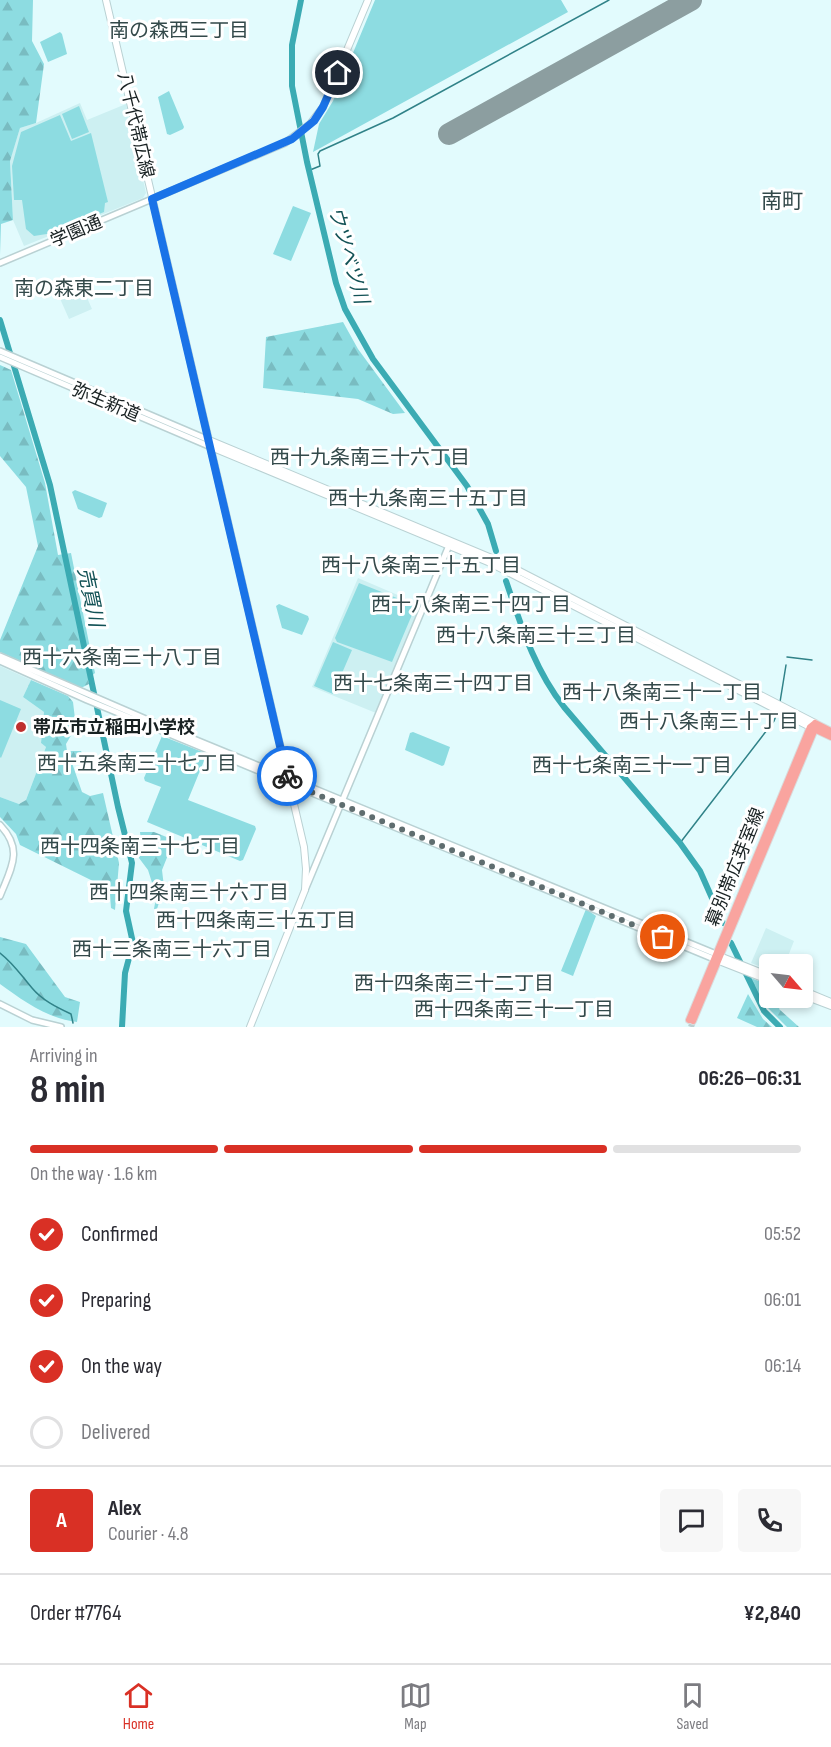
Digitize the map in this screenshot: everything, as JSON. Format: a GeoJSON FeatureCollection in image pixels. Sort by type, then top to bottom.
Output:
{"type":"FeatureCollection","features":[{"type":"Feature","properties":{"kind":"main road","name":"八千代帯広線"},"geometry":{"type":"LineString","coordinates":[[106,0],[304,847],[305,890]]}},
{"type":"Feature","properties":{"kind":"main road"},"geometry":{"type":"LineString","coordinates":[[152,199],[285,143],[305,129],[323,107],[368,0]]}},
{"type":"Feature","properties":{"kind":"main road"},"geometry":{"type":"LineString","coordinates":[[210,444],[506,564],[831,737]]}},
{"type":"Feature","properties":{"kind":"main road"},"geometry":{"type":"LineString","coordinates":[[814,727],[831,730]]}},
{"type":"Feature","properties":{"kind":"main road","name":"幕別帯広芽室線"},"geometry":{"type":"LineString","coordinates":[[691,1020],[814,727]]}},
{"type":"Feature","properties":{"kind":"main road"},"geometry":{"type":"LineString","coordinates":[[250,1027],[305,890]]}},
{"type":"Feature","properties":{"kind":"main road"},"geometry":{"type":"LineString","coordinates":[[717,957],[759,976]]}},
{"type":"Feature","properties":{"kind":"main road"},"geometry":{"type":"LineString","coordinates":[[750,971],[759,973]]}},
{"type":"Feature","properties":{"kind":"main road"},"geometry":{"type":"LineString","coordinates":[[813,995],[831,1002]]}},
{"type":"Feature","properties":{"kind":"main road"},"geometry":{"type":"LineString","coordinates":[[813,999],[831,1006]]}},
{"type":"Feature","properties":{"kind":"street","name":"学園通"},"geometry":{"type":"LineString","coordinates":[[0,263],[152,199]]}},
{"type":"Feature","properties":{"kind":"street","name":"弥生新道"},"geometry":{"type":"LineString","coordinates":[[1,354],[210,444]]}},
{"type":"Feature","properties":{"kind":"street"},"geometry":{"type":"LineString","coordinates":[[305,890],[450,542]]}},
{"type":"Feature","properties":{"kind":"street"},"geometry":{"type":"LineString","coordinates":[[0,659],[717,957]]}},
{"type":"Feature","properties":{"kind":"street"},"geometry":{"type":"LineString","coordinates":[[0,825],[11,838],[15,853],[0,896]]}},
{"type":"Feature","properties":{"kind":"street"},"geometry":{"type":"LineString","coordinates":[[0,1004],[32,1020],[60,1027]]}},
{"type":"Feature","properties":{"kind":"shaded area"},"geometry":{"type":"Polygon","coordinates":[[[80,103],[87,120],[126,104],[146,193],[143,198],[24,246],[13,220],[10,160],[20,128],[80,103]]]}},
{"type":"Feature","properties":{"kind":"shaded area"},"geometry":{"type":"Polygon","coordinates":[[[81,284],[92,309],[69,319],[58,294],[81,284]]]}},
{"type":"Feature","properties":{"kind":"shaded area"},"geometry":{"type":"Polygon","coordinates":[[[358,578],[421,605],[376,713],[312,687],[358,578]]]}},
{"type":"Feature","properties":{"kind":"shaded area","name":"帯広市立稲田小学校"},"geometry":{"type":"Polygon","coordinates":[[[0,666],[31,680],[23,697],[44,712],[41,743],[46,747],[26,800],[19,804],[0,797],[0,666]]]}},
{"type":"Feature","properties":{"kind":"shaded area"},"geometry":{"type":"Polygon","coordinates":[[[766,928],[794,941],[789,954],[759,954],[759,966],[751,963],[766,928]]]}},
{"type":"Feature","properties":{"kind":"green space"},"geometry":{"type":"Polygon","coordinates":[[[0,0],[33,0],[32,41],[44,64],[36,123],[20,128],[10,161],[13,220],[1,224],[0,255],[0,0]]]}},
{"type":"Feature","properties":{"kind":"green space"},"geometry":{"type":"Polygon","coordinates":[[[375,0],[561,0],[568,12],[313,152],[319,124],[333,101],[375,0]]]}},
{"type":"Feature","properties":{"kind":"green space"},"geometry":{"type":"Polygon","coordinates":[[[60,32],[67,54],[48,62],[40,42],[60,32]]]}},
{"type":"Feature","properties":{"kind":"green space"},"geometry":{"type":"Polygon","coordinates":[[[169,91],[184,127],[170,135],[167,134],[158,97],[169,91]]]}},
{"type":"Feature","properties":{"kind":"green space"},"geometry":{"type":"Polygon","coordinates":[[[79,106],[89,132],[72,139],[62,114],[79,106]]]}},
{"type":"Feature","properties":{"kind":"green space"},"geometry":{"type":"Polygon","coordinates":[[[60,115],[71,141],[91,133],[108,202],[105,203],[104,212],[53,233],[34,236],[26,229],[22,200],[14,200],[12,166],[21,132],[60,115]]]}},
{"type":"Feature","properties":{"kind":"green space"},"geometry":{"type":"Polygon","coordinates":[[[293,206],[311,213],[291,261],[273,254],[293,206]]]}},
{"type":"Feature","properties":{"kind":"green space"},"geometry":{"type":"Polygon","coordinates":[[[343,322],[358,349],[405,413],[393,414],[358,399],[263,388],[266,337],[343,322]]]}},
{"type":"Feature","properties":{"kind":"green space"},"geometry":{"type":"Polygon","coordinates":[[[0,365],[11,370],[45,483],[58,555],[71,553],[95,673],[88,679],[89,684],[81,688],[0,652],[0,640],[38,546],[26,487],[0,456],[0,365]]]}},
{"type":"Feature","properties":{"kind":"green space"},"geometry":{"type":"Polygon","coordinates":[[[75,490],[107,503],[102,517],[99,518],[78,509],[72,492],[75,490]]]}},
{"type":"Feature","properties":{"kind":"green space"},"geometry":{"type":"Polygon","coordinates":[[[359,583],[412,604],[414,610],[392,662],[337,642],[335,638],[359,583]]]}},
{"type":"Feature","properties":{"kind":"green space"},"geometry":{"type":"Polygon","coordinates":[[[279,604],[308,616],[309,619],[302,635],[282,628],[276,606],[279,604]]]}},
{"type":"Feature","properties":{"kind":"green space"},"geometry":{"type":"Polygon","coordinates":[[[333,642],[352,650],[333,694],[314,686],[333,642]]]}},
{"type":"Feature","properties":{"kind":"green space"},"geometry":{"type":"Polygon","coordinates":[[[31,680],[68,696],[73,702],[76,727],[66,744],[67,751],[81,751],[84,757],[72,763],[82,792],[90,796],[103,793],[119,863],[115,910],[111,908],[110,895],[101,885],[20,845],[16,834],[0,817],[0,797],[19,804],[26,800],[46,747],[41,743],[44,712],[23,697],[31,680]]]}},
{"type":"Feature","properties":{"kind":"green space"},"geometry":{"type":"Polygon","coordinates":[[[0,700],[21,709],[1,758],[0,757],[0,700]]]}},
{"type":"Feature","properties":{"kind":"green space"},"geometry":{"type":"Polygon","coordinates":[[[413,732],[450,747],[444,765],[405,750],[410,733],[413,732]]]}},
{"type":"Feature","properties":{"kind":"green space"},"geometry":{"type":"Polygon","coordinates":[[[162,736],[205,753],[206,756],[188,800],[255,826],[256,829],[243,860],[240,861],[147,822],[161,787],[145,781],[144,778],[162,736]]]}},
{"type":"Feature","properties":{"kind":"green space"},"geometry":{"type":"Polygon","coordinates":[[[140,832],[154,832],[174,840],[162,870],[164,887],[157,909],[154,909],[157,892],[148,870],[139,858],[140,851],[150,849],[150,840],[141,840],[140,832]]]}},
{"type":"Feature","properties":{"kind":"green space"},"geometry":{"type":"Polygon","coordinates":[[[586,909],[596,916],[573,976],[561,971],[586,909]]]}},
{"type":"Feature","properties":{"kind":"green space"},"geometry":{"type":"Polygon","coordinates":[[[0,937],[26,944],[65,997],[80,1002],[77,1022],[46,1013],[0,984],[0,937]]]}},
{"type":"Feature","properties":{"kind":"green space"},"geometry":{"type":"Polygon","coordinates":[[[751,978],[759,981],[759,995],[749,981],[751,978]]]}},
{"type":"Feature","properties":{"kind":"green space"},"geometry":{"type":"Polygon","coordinates":[[[748,994],[763,1019],[772,1027],[757,1027],[737,1018],[748,994]]]}},
{"type":"Feature","properties":{"kind":"green space"},"geometry":{"type":"Polygon","coordinates":[[[768,1008],[780,1008],[799,1027],[787,1027],[768,1008]]]}},
{"type":"Feature","properties":{"kind":"waterway","name":"ウツベツ川"},"geometry":{"type":"LineString","coordinates":[[301,0],[292,45],[292,86],[307,162],[336,283],[345,309],[373,359],[467,486],[488,524],[496,551]]}},
{"type":"Feature","properties":{"kind":"waterway"},"geometry":{"type":"LineString","coordinates":[[310,170],[320,166],[318,154],[320,151],[393,118],[609,0]]}},
{"type":"Feature","properties":{"kind":"waterway","name":"売買川"},"geometry":{"type":"LineString","coordinates":[[0,320],[50,485],[118,807],[132,863],[126,911],[133,943],[125,973],[122,1027]]}},
{"type":"Feature","properties":{"kind":"waterway","name":"ウツベツ川"},"geometry":{"type":"LineString","coordinates":[[506,581],[529,646],[544,677],[564,707],[680,843],[700,871],[723,923]]}},
{"type":"Feature","properties":{"kind":"waterway"},"geometry":{"type":"LineString","coordinates":[[787,657],[812,660]]}},
{"type":"Feature","properties":{"kind":"waterway"},"geometry":{"type":"LineString","coordinates":[[780,702],[786,665]]}},
{"type":"Feature","properties":{"kind":"waterway"},"geometry":{"type":"LineString","coordinates":[[680,843],[774,721],[777,713]]}},
{"type":"Feature","properties":{"kind":"waterway","name":"ウツベツ川"},"geometry":{"type":"LineString","coordinates":[[731,943],[764,1011],[780,1027]]}},
{"type":"Feature","properties":{"kind":"waterway"},"geometry":{"type":"LineString","coordinates":[[0,953],[40,996],[71,1014],[73,1023]]}},
{"type":"Feature","properties":{"kind":"runway"},"geometry":{"type":"LineString","coordinates":[[449,134],[691,0]]}},
{"type":"Feature","properties":{"kind":"tunnel"},"geometry":{"type":"LineString","coordinates":[[691,1027],[693,1021]]}},
{"type":"Feature","properties":{"kind":"way so far"},"geometry":{"type":"LineString","coordinates":[[287,776],[289,783],[663,937]]}},
{"type":"Feature","properties":{"kind":"place","name":"帯広市立稲田小学校"},"geometry":{"type":"Point","coordinates":[21,727]}},
{"type":"Feature","properties":{"kind":"district","name":"南の森西三丁目"},"geometry":{"type":"Point","coordinates":[179,30]}},
{"type":"Feature","properties":{"kind":"district","name":"南町"},"geometry":{"type":"Point","coordinates":[782,201]}},
{"type":"Feature","properties":{"kind":"district","name":"南の森東二丁目"},"geometry":{"type":"Point","coordinates":[84,288]}},
{"type":"Feature","properties":{"kind":"district","name":"西十九条南三十六丁目"},"geometry":{"type":"Point","coordinates":[370,457]}},
{"type":"Feature","properties":{"kind":"district","name":"西十九条南三十五丁目"},"geometry":{"type":"Point","coordinates":[428,498]}},
{"type":"Feature","properties":{"kind":"district","name":"西十八条南三十五丁目"},"geometry":{"type":"Point","coordinates":[421,565]}},
{"type":"Feature","properties":{"kind":"district","name":"西十八条南三十四丁目"},"geometry":{"type":"Point","coordinates":[471,604]}},
{"type":"Feature","properties":{"kind":"district","name":"西十八条南三十三丁目"},"geometry":{"type":"Point","coordinates":[536,635]}},
{"type":"Feature","properties":{"kind":"district","name":"西十六条南三十八丁目"},"geometry":{"type":"Point","coordinates":[122,657]}},
{"type":"Feature","properties":{"kind":"district","name":"西十七条南三十四丁目"},"geometry":{"type":"Point","coordinates":[433,683]}},
{"type":"Feature","properties":{"kind":"district","name":"西十八条南三十一丁目"},"geometry":{"type":"Point","coordinates":[662,692]}},
{"type":"Feature","properties":{"kind":"district","name":"西十八条南三十丁目"},"geometry":{"type":"Point","coordinates":[709,721]}},
{"type":"Feature","properties":{"kind":"district","name":"西十五条南三十七丁目"},"geometry":{"type":"Point","coordinates":[137,763]}},
{"type":"Feature","properties":{"kind":"district","name":"西十七条南三十一丁目"},"geometry":{"type":"Point","coordinates":[632,765]}},
{"type":"Feature","properties":{"kind":"district","name":"西十四条南三十七丁目"},"geometry":{"type":"Point","coordinates":[140,846]}},
{"type":"Feature","properties":{"kind":"district","name":"西十四条南三十六丁目"},"geometry":{"type":"Point","coordinates":[189,892]}},
{"type":"Feature","properties":{"kind":"district","name":"西十四条南三十五丁目"},"geometry":{"type":"Point","coordinates":[256,920]}},
{"type":"Feature","properties":{"kind":"district","name":"西十三条南三十六丁目"},"geometry":{"type":"Point","coordinates":[172,949]}},
{"type":"Feature","properties":{"kind":"district","name":"西十四条南三十二丁目"},"geometry":{"type":"Point","coordinates":[454,983]}},
{"type":"Feature","properties":{"kind":"district","name":"西十四条南三十一丁目"},"geometry":{"type":"Point","coordinates":[514,1009]}},
{"type":"Feature","properties":{"kind":"route"},"geometry":{"type":"LineString","coordinates":[[287,776],[152,199],[292,139],[314,121],[338,73]]}}]}
